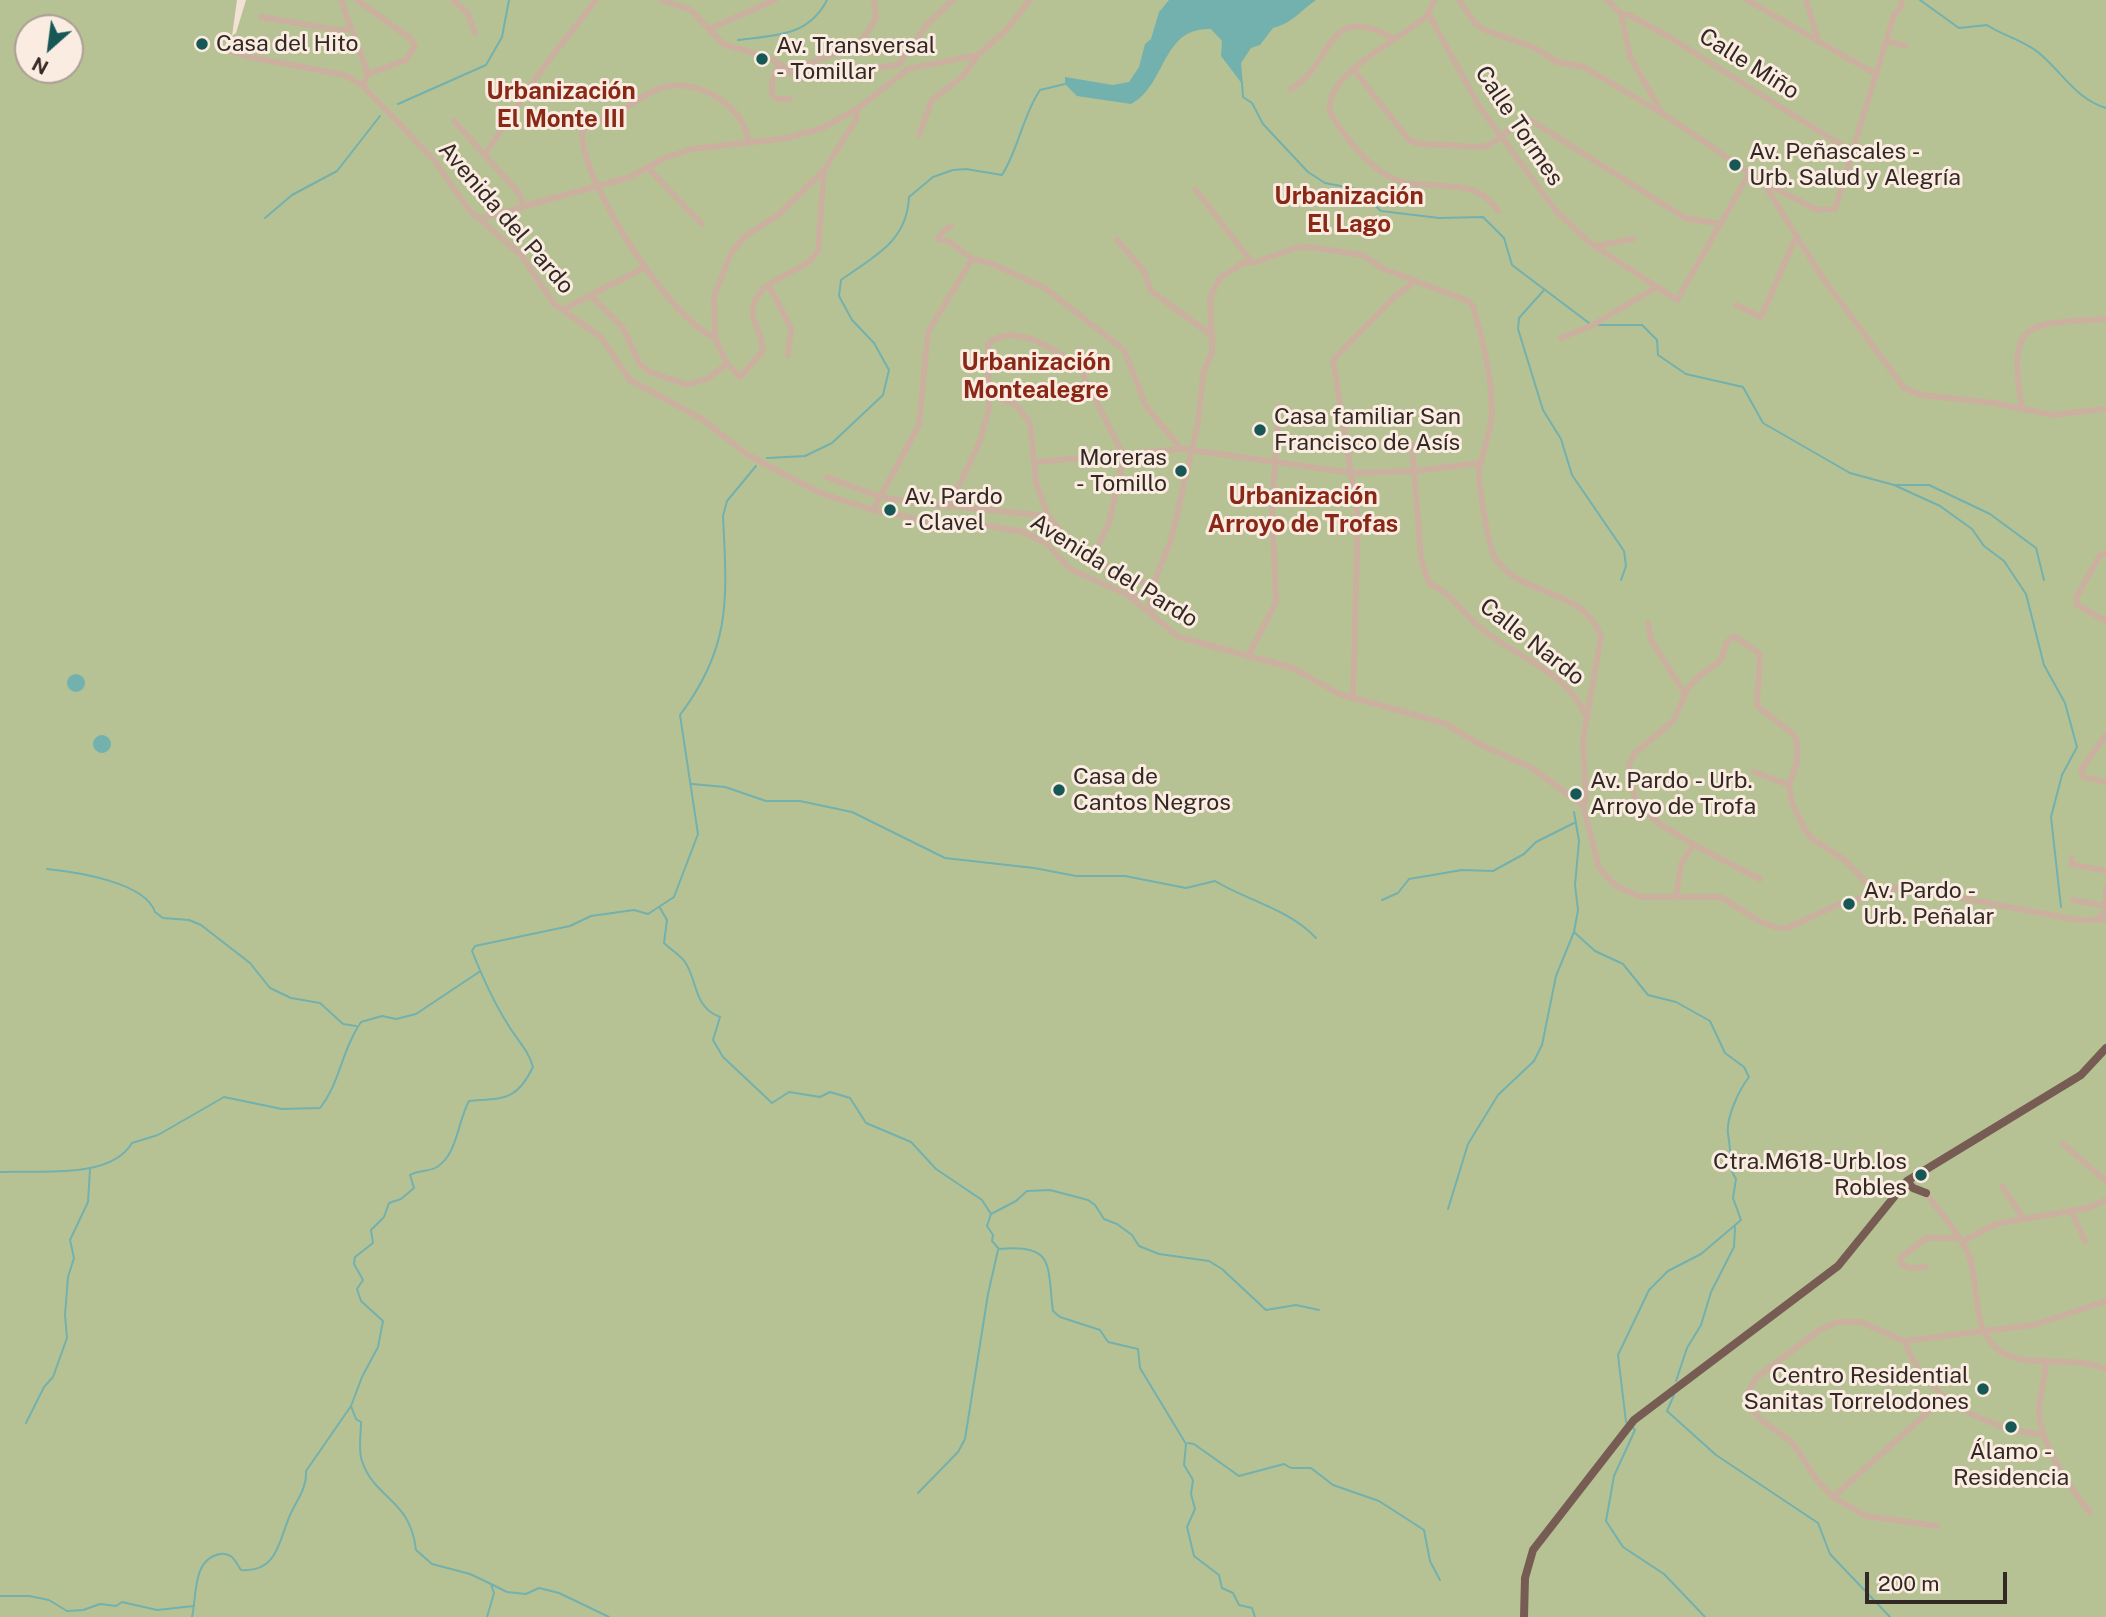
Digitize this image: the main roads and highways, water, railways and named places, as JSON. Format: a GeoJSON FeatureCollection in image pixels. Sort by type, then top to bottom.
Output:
{"type":"FeatureCollection","features":[{"type":"Feature","properties":{"kind":"main road"},"geometry":{"type":"LineString","coordinates":[[1524,1617],[1526,1568],[1533,1550],[1633,1420],[1838,1266],[1882,1213],[1913,1184],[1921,1170],[2081,1076],[2106,1048]]}},
{"type":"Feature","properties":{"kind":"main road"},"geometry":{"type":"LineString","coordinates":[[1913,1184],[1926,1194]]}},
{"type":"Feature","properties":{"kind":"water"},"geometry":{"type":"Polygon","coordinates":[[[1169,0],[1316,0],[1290,20],[1273,28],[1260,45],[1251,48],[1241,63],[1243,85],[1221,56],[1222,41],[1211,29],[1195,31],[1182,37],[1173,47],[1152,84],[1131,104],[1077,96],[1065,84],[1065,77],[1113,85],[1129,82],[1139,67],[1145,44],[1151,39],[1159,12],[1169,0]]]}},
{"type":"Feature","properties":{"kind":"water"},"geometry":{"type":"Polygon","coordinates":[[[76,674],[82,677],[85,683],[82,689],[76,692],[70,689],[67,683],[70,677],[76,674]]]}},
{"type":"Feature","properties":{"kind":"water"},"geometry":{"type":"Polygon","coordinates":[[[98,735],[106,735],[111,744],[109,751],[98,753],[93,748],[93,740],[98,735]]]}},
{"type":"Feature","properties":{"kind":"waterway"},"geometry":{"type":"LineString","coordinates":[[398,104],[486,65],[502,37],[509,0]]}},
{"type":"Feature","properties":{"kind":"waterway"},"geometry":{"type":"LineString","coordinates":[[738,40],[777,35],[800,28],[819,12],[827,0]]}},
{"type":"Feature","properties":{"kind":"waterway"},"geometry":{"type":"LineString","coordinates":[[1920,0],[1959,28],[1987,25],[2027,45],[2048,61],[2078,92],[2106,108]]}},
{"type":"Feature","properties":{"kind":"waterway"},"geometry":{"type":"LineString","coordinates":[[1242,83],[1243,97],[1252,103],[1263,124],[1308,172],[1325,183],[1357,189],[1381,211],[1439,218],[1483,217],[1504,238],[1512,265],[1589,323]]}},
{"type":"Feature","properties":{"kind":"waterway"},"geometry":{"type":"LineString","coordinates":[[767,458],[805,456],[832,443],[883,395],[889,370],[874,343],[852,320],[839,296],[841,280],[887,246],[902,226],[909,197],[933,177],[966,169],[1002,175],[1040,90],[1065,84]]}},
{"type":"Feature","properties":{"kind":"waterway"},"geometry":{"type":"LineString","coordinates":[[265,218],[292,195],[337,171],[380,116]]}},
{"type":"Feature","properties":{"kind":"waterway"},"geometry":{"type":"LineString","coordinates":[[1544,290],[1519,318],[1518,329],[1543,410],[1561,439],[1572,475],[1624,551],[1626,566],[1621,580]]}},
{"type":"Feature","properties":{"kind":"waterway"},"geometry":{"type":"LineString","coordinates":[[1598,325],[1642,325],[1657,340],[1658,355],[1686,374],[1743,387],[1763,423],[1850,473],[1894,485],[1940,506],[1972,529],[1984,546],[2004,561],[2026,594],[2044,665],[2065,703],[2077,747],[2062,775],[2051,817],[2061,907]]}},
{"type":"Feature","properties":{"kind":"waterway"},"geometry":{"type":"LineString","coordinates":[[192,1617],[197,1580],[200,1571],[211,1557],[228,1554],[241,1570],[263,1566],[270,1560],[304,1488],[306,1471],[351,1406],[378,1347],[383,1321],[361,1301],[357,1289],[363,1280],[354,1264],[355,1257],[373,1243],[371,1230],[384,1217],[389,1203],[401,1199],[414,1188],[410,1175],[434,1169],[444,1161],[453,1146],[469,1101],[507,1096],[521,1087],[533,1067],[488,988],[472,951],[475,946],[570,926],[591,916],[634,910],[648,914],[674,897],[698,834],[680,715],[697,690],[718,643],[725,597],[723,516],[727,501],[756,466]]}},
{"type":"Feature","properties":{"kind":"waterway"},"geometry":{"type":"LineString","coordinates":[[1895,485],[1929,485],[1990,514],[2036,548],[2044,580]]}},
{"type":"Feature","properties":{"kind":"waterway"},"geometry":{"type":"LineString","coordinates":[[692,784],[725,787],[766,801],[800,801],[852,812],[945,858],[1034,868],[1076,876],[1125,876],[1186,888],[1215,881],[1281,912],[1316,938]]}},
{"type":"Feature","properties":{"kind":"waterway"},"geometry":{"type":"LineString","coordinates":[[1448,1209],[1468,1144],[1498,1095],[1534,1061],[1542,1045],[1556,976],[1574,932],[1578,910],[1575,885],[1579,841],[1574,812]]}},
{"type":"Feature","properties":{"kind":"waterway"},"geometry":{"type":"LineString","coordinates":[[1382,900],[1398,893],[1409,879],[1462,870],[1493,871],[1524,854],[1536,842],[1574,823]]}},
{"type":"Feature","properties":{"kind":"waterway"},"geometry":{"type":"LineString","coordinates":[[47,869],[108,880],[138,893],[163,918],[189,920],[201,925],[250,963],[270,988],[291,998],[320,1003],[343,1024],[356,1026]]}},
{"type":"Feature","properties":{"kind":"waterway"},"geometry":{"type":"LineString","coordinates":[[660,908],[667,920],[664,943],[685,962],[705,1007],[720,1017],[713,1040],[723,1057],[772,1103],[789,1092],[820,1097],[830,1092],[850,1098],[866,1123],[911,1142],[936,1169],[982,1200],[991,1214],[987,1226],[993,1235],[992,1241],[999,1249],[1017,1248],[1040,1254],[1048,1270],[1053,1311],[1060,1317],[1100,1330],[1108,1342],[1138,1349],[1140,1368],[1186,1444],[1184,1465],[1193,1480],[1191,1494],[1195,1509],[1187,1527],[1194,1556],[1219,1575],[1222,1588],[1233,1593],[1239,1605],[1252,1608],[1255,1617]]}},
{"type":"Feature","properties":{"kind":"waterway"},"geometry":{"type":"LineString","coordinates":[[1574,932],[1595,951],[1623,964],[1648,995],[1676,1002],[1710,1021],[1725,1053],[1744,1067],[1749,1077],[1734,1104],[1728,1127],[1729,1166],[1736,1179],[1733,1198],[1741,1220],[1701,1254],[1668,1271],[1649,1290],[1618,1355],[1626,1422]]}},
{"type":"Feature","properties":{"kind":"waterway"},"geometry":{"type":"LineString","coordinates":[[0,1172],[72,1171],[108,1163],[122,1155],[132,1143],[158,1135],[224,1097],[282,1109],[320,1108],[332,1088],[349,1043],[361,1022],[382,1016],[396,1019],[416,1014],[479,972]]}},
{"type":"Feature","properties":{"kind":"waterway"},"geometry":{"type":"LineString","coordinates":[[26,1423],[44,1387],[53,1377],[67,1338],[65,1315],[68,1277],[74,1258],[70,1240],[88,1202],[90,1169]]}},
{"type":"Feature","properties":{"kind":"waterway"},"geometry":{"type":"LineString","coordinates":[[991,1214],[1016,1201],[1027,1191],[1050,1190],[1088,1200],[1095,1205],[1104,1219],[1117,1224],[1132,1235],[1139,1246],[1159,1254],[1209,1261],[1222,1269],[1266,1310],[1296,1305],[1319,1310]]}},
{"type":"Feature","properties":{"kind":"waterway"},"geometry":{"type":"LineString","coordinates":[[1676,1381],[1687,1348],[1701,1325],[1711,1292],[1734,1247],[1735,1227]]}},
{"type":"Feature","properties":{"kind":"waterway"},"geometry":{"type":"LineString","coordinates":[[918,1493],[958,1452],[965,1439],[988,1294],[998,1250]]}},
{"type":"Feature","properties":{"kind":"waterway"},"geometry":{"type":"LineString","coordinates":[[1674,1395],[1667,1411],[1716,1455],[1818,1523],[1830,1554],[1890,1617]]}},
{"type":"Feature","properties":{"kind":"waterway"},"geometry":{"type":"LineString","coordinates":[[351,1406],[356,1419],[361,1422],[362,1461],[375,1484],[407,1520],[416,1550],[432,1564],[470,1574],[491,1584],[494,1593],[487,1617]]}},
{"type":"Feature","properties":{"kind":"waterway"},"geometry":{"type":"LineString","coordinates":[[1633,1428],[1635,1430],[1614,1476],[1606,1521],[1623,1547],[1664,1574],[1705,1617]]}},
{"type":"Feature","properties":{"kind":"waterway"},"geometry":{"type":"LineString","coordinates":[[1188,1443],[1194,1444],[1239,1476],[1284,1464],[1291,1468],[1311,1468],[1333,1485],[1379,1501],[1424,1530],[1430,1561],[1440,1580]]}},
{"type":"Feature","properties":{"kind":"waterway"},"geometry":{"type":"LineString","coordinates":[[491,1584],[507,1592],[526,1594],[539,1588],[559,1593],[609,1617]]}},
{"type":"Feature","properties":{"kind":"waterway"},"geometry":{"type":"LineString","coordinates":[[0,1596],[29,1596],[49,1600],[67,1611],[83,1610],[100,1604],[116,1606],[122,1602],[157,1610],[194,1606]]}},
{"type":"Feature","properties":{"kind":"place","name":"Casa del Hito"},"geometry":{"type":"Point","coordinates":[202,44]}},
{"type":"Feature","properties":{"kind":"place","name":"Av. Transversal - Tomillar"},"geometry":{"type":"Point","coordinates":[762,59]}},
{"type":"Feature","properties":{"kind":"place","name":"Av. Peñascales - Urb. Salud y Alegría"},"geometry":{"type":"Point","coordinates":[1735,165]}},
{"type":"Feature","properties":{"kind":"place","name":"Casa familiar San Francisco de Asís"},"geometry":{"type":"Point","coordinates":[1260,430]}},
{"type":"Feature","properties":{"kind":"place","name":"Moreras - Tomillo"},"geometry":{"type":"Point","coordinates":[1181,471]}},
{"type":"Feature","properties":{"kind":"place","name":"Av. Pardo - Clavel"},"geometry":{"type":"Point","coordinates":[890,510]}},
{"type":"Feature","properties":{"kind":"place","name":"Casa de Cantos Negros"},"geometry":{"type":"Point","coordinates":[1059,790]}},
{"type":"Feature","properties":{"kind":"place","name":"Av. Pardo - Urb. Arroyo de Trofa"},"geometry":{"type":"Point","coordinates":[1576,794]}},
{"type":"Feature","properties":{"kind":"place","name":"Av. Pardo - Urb. Peñalar"},"geometry":{"type":"Point","coordinates":[1849,904]}},
{"type":"Feature","properties":{"kind":"place","name":"Ctra.M618-Urb.los Robles"},"geometry":{"type":"Point","coordinates":[1921,1175]}},
{"type":"Feature","properties":{"kind":"place","name":"Centro Residential Sanitas Torrelodones"},"geometry":{"type":"Point","coordinates":[1983,1389]}},
{"type":"Feature","properties":{"kind":"place","name":"Álamo - Residencia"},"geometry":{"type":"Point","coordinates":[2011,1427]}},
{"type":"Feature","properties":{"kind":"district","name":"Urbanización El Monte III"},"geometry":{"type":"Point","coordinates":[561,106]}},
{"type":"Feature","properties":{"kind":"district","name":"Urbanización El Lago"},"geometry":{"type":"Point","coordinates":[1349,211]}},
{"type":"Feature","properties":{"kind":"district","name":"Urbanización Montealegre"},"geometry":{"type":"Point","coordinates":[1036,377]}},
{"type":"Feature","properties":{"kind":"district","name":"Urbanización Arroyo de Trofas"},"geometry":{"type":"Point","coordinates":[1303,511]}}]}
